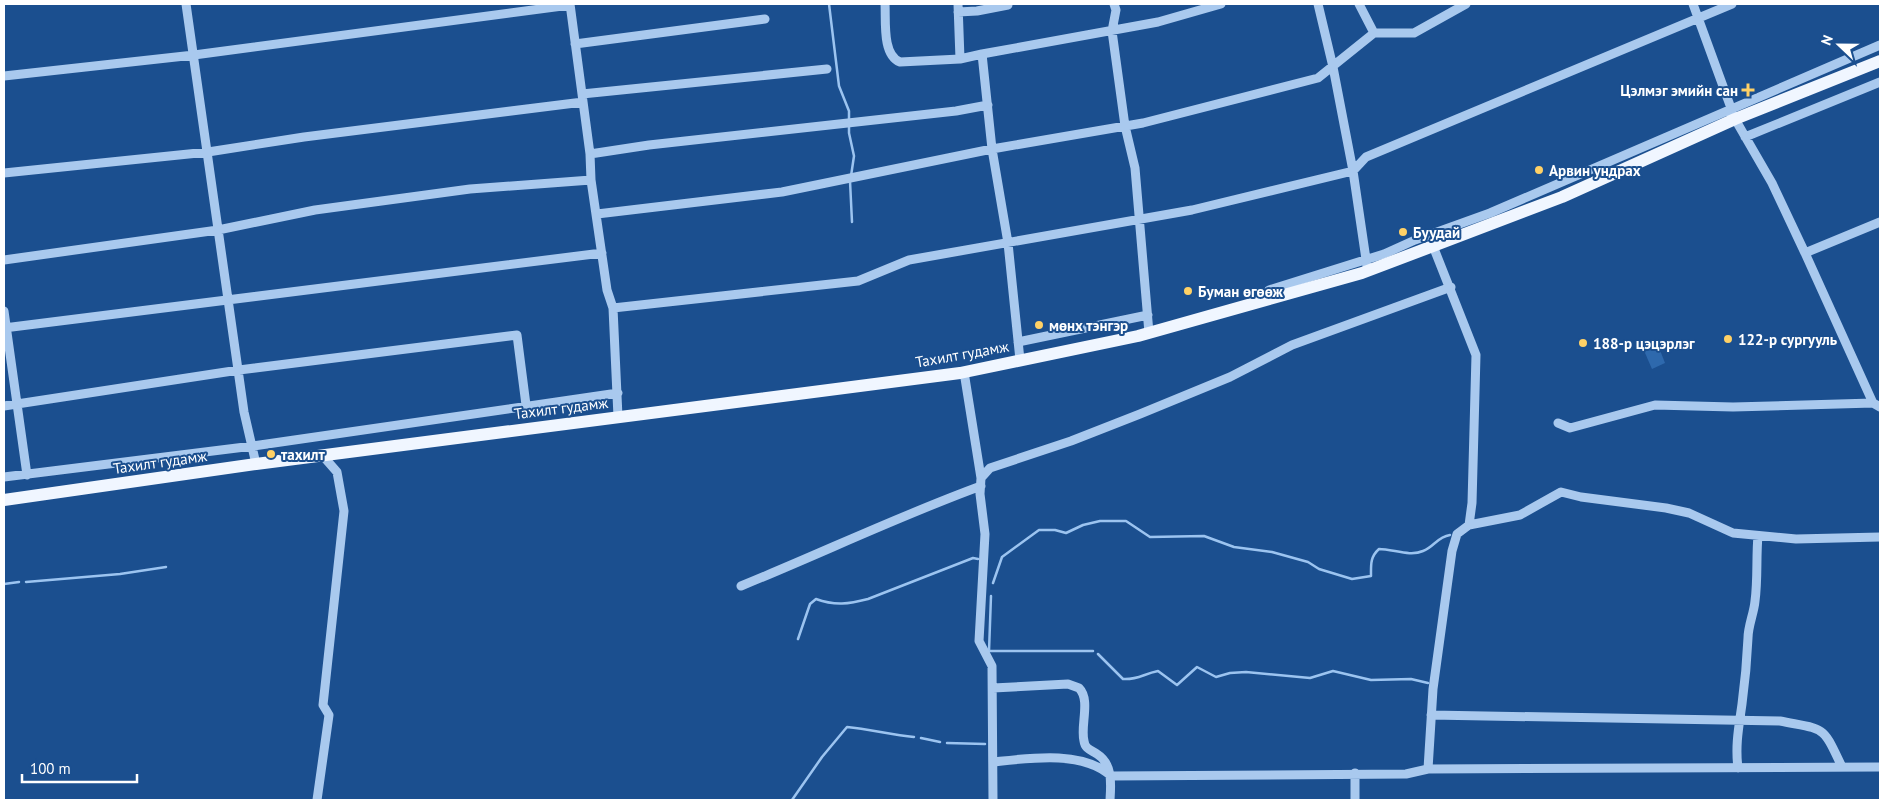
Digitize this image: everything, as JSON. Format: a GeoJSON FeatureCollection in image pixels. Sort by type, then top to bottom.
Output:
{"type":"FeatureCollection","features":[{"type":"Feature","properties":{"kind":"main road","name":"Тахилт гудамж"},"geometry":{"type":"LineString","coordinates":[[4,500],[256,464],[964,372],[1150,333],[1269,299],[1366,266],[1433,246],[1562,197],[1613,167],[1734,114],[1880,61]]}},
{"type":"Feature","properties":{"kind":"street"},"geometry":{"type":"LineString","coordinates":[[186,4],[230,301],[244,412],[256,464]]}},
{"type":"Feature","properties":{"kind":"street"},"geometry":{"type":"LineString","coordinates":[[885,4],[888,51],[894,60],[900,62],[960,59],[1158,22],[1221,4]]}},
{"type":"Feature","properties":{"kind":"street"},"geometry":{"type":"LineString","coordinates":[[960,59],[958,8],[977,11],[1008,4]]}},
{"type":"Feature","properties":{"kind":"street"},"geometry":{"type":"LineString","coordinates":[[1114,4],[1116,10],[1112,31],[1125,126],[1135,168],[1138,220],[1150,333]]}},
{"type":"Feature","properties":{"kind":"street"},"geometry":{"type":"LineString","coordinates":[[1318,4],[1333,67],[1353,171],[1366,266],[1559,184],[1613,167]]}},
{"type":"Feature","properties":{"kind":"street"},"geometry":{"type":"LineString","coordinates":[[1359,4],[1374,34]]}},
{"type":"Feature","properties":{"kind":"street"},"geometry":{"type":"LineString","coordinates":[[597,214],[782,192],[992,149],[1125,126],[1318,78],[1374,34],[1414,33],[1466,4]]}},
{"type":"Feature","properties":{"kind":"street"},"geometry":{"type":"LineString","coordinates":[[1558,423],[1570,428],[1655,405],[1733,407],[1877,405],[1772,183],[1734,114],[1693,4]]}},
{"type":"Feature","properties":{"kind":"street"},"geometry":{"type":"LineString","coordinates":[[613,308],[858,281],[909,260],[1192,210],[1353,171],[1366,157],[1732,4]]}},
{"type":"Feature","properties":{"kind":"street"},"geometry":{"type":"LineString","coordinates":[[4,76],[194,55],[570,5],[590,154],[591,180],[607,290],[613,308],[618,417]]}},
{"type":"Feature","properties":{"kind":"street"},"geometry":{"type":"LineString","coordinates":[[575,44],[766,19]]}},
{"type":"Feature","properties":{"kind":"street"},"geometry":{"type":"LineString","coordinates":[[1734,114],[1880,45]]}},
{"type":"Feature","properties":{"kind":"street"},"geometry":{"type":"LineString","coordinates":[[982,54],[992,149],[1008,243],[1020,360]]}},
{"type":"Feature","properties":{"kind":"street"},"geometry":{"type":"LineString","coordinates":[[4,173],[208,152],[304,136],[582,98],[827,69]]}},
{"type":"Feature","properties":{"kind":"street"},"geometry":{"type":"LineString","coordinates":[[1745,137],[1880,82]]}},
{"type":"Feature","properties":{"kind":"street"},"geometry":{"type":"LineString","coordinates":[[590,154],[649,145],[988,105]]}},
{"type":"Feature","properties":{"kind":"street"},"geometry":{"type":"LineString","coordinates":[[4,260],[218,230],[315,210],[460,190],[591,180]]}},
{"type":"Feature","properties":{"kind":"street"},"geometry":{"type":"LineString","coordinates":[[1559,184],[1562,197]]}},
{"type":"Feature","properties":{"kind":"street"},"geometry":{"type":"LineString","coordinates":[[1805,253],[1880,222]]}},
{"type":"Feature","properties":{"kind":"street"},"geometry":{"type":"LineString","coordinates":[[1433,246],[1451,287],[1476,355],[1478,367],[1469,525]]}},
{"type":"Feature","properties":{"kind":"street"},"geometry":{"type":"LineString","coordinates":[[5,328],[602,253]]}},
{"type":"Feature","properties":{"kind":"street"},"geometry":{"type":"LineString","coordinates":[[742,586],[804,561],[867,531],[981,482],[990,468],[1072,441],[1230,377],[1292,345],[1451,287]]}},
{"type":"Feature","properties":{"kind":"street"},"geometry":{"type":"LineString","coordinates":[[4,310],[27,475]]}},
{"type":"Feature","properties":{"kind":"street"},"geometry":{"type":"LineString","coordinates":[[1018,342],[1148,315]]}},
{"type":"Feature","properties":{"kind":"street"},"geometry":{"type":"LineString","coordinates":[[4,406],[239,370],[517,336],[526,405]]}},
{"type":"Feature","properties":{"kind":"street"},"geometry":{"type":"LineString","coordinates":[[964,372],[981,482],[985,534],[979,641],[992,666],[993,800]]}},
{"type":"Feature","properties":{"kind":"street"},"geometry":{"type":"LineString","coordinates":[[4,478],[253,446],[618,392]]}},
{"type":"Feature","properties":{"kind":"street"},"geometry":{"type":"LineString","coordinates":[[317,800],[329,715],[323,705],[344,511],[337,472],[324,456]]}},
{"type":"Feature","properties":{"kind":"street"},"geometry":{"type":"LineString","coordinates":[[1428,769],[1431,715],[1452,551],[1458,534],[1469,525],[1520,516],[1561,492],[1581,497],[1666,508],[1689,513],[1733,533],[1796,539],[1880,537]]}},
{"type":"Feature","properties":{"kind":"street"},"geometry":{"type":"LineString","coordinates":[[1738,768],[1736,744],[1748,638],[1755,600],[1755,558],[1758,536]]}},
{"type":"Feature","properties":{"kind":"street"},"geometry":{"type":"LineString","coordinates":[[993,688],[1068,684],[1079,688],[1084,696],[1083,740],[1088,749],[1104,760],[1111,776],[1110,800]]}},
{"type":"Feature","properties":{"kind":"street"},"geometry":{"type":"LineString","coordinates":[[1431,715],[1780,721],[1816,728],[1828,736],[1842,767]]}},
{"type":"Feature","properties":{"kind":"street"},"geometry":{"type":"LineString","coordinates":[[994,762],[1033,758],[1079,760],[1101,766],[1111,776],[1406,774],[1428,769],[1880,767]]}},
{"type":"Feature","properties":{"kind":"street"},"geometry":{"type":"LineString","coordinates":[[1355,773],[1355,800]]}},
{"type":"Feature","properties":{"kind":"shaded area"},"geometry":{"type":"Polygon","coordinates":[[[1656,340],[1665,363],[1652,369],[1642,346],[1656,340]]]}},
{"type":"Feature","properties":{"kind":"waterway"},"geometry":{"type":"LineString","coordinates":[[829,4],[839,86],[849,111],[849,133],[854,156],[851,176]]}},
{"type":"Feature","properties":{"kind":"waterway"},"geometry":{"type":"LineString","coordinates":[[850,181],[852,222]]}},
{"type":"Feature","properties":{"kind":"waterway"},"geometry":{"type":"LineString","coordinates":[[993,583],[1002,557],[1039,530],[1055,530],[1066,533],[1083,525],[1100,521],[1126,521],[1150,537],[1204,536],[1234,547],[1272,552],[1308,562],[1319,569],[1352,579],[1371,576],[1373,558],[1379,549],[1418,553],[1450,535]]}},
{"type":"Feature","properties":{"kind":"waterway"},"geometry":{"type":"LineString","coordinates":[[798,639],[810,604],[816,599],[836,603],[861,601],[973,558],[978,559]]}},
{"type":"Feature","properties":{"kind":"waterway"},"geometry":{"type":"LineString","coordinates":[[26,582],[120,574],[166,567]]}},
{"type":"Feature","properties":{"kind":"waterway"},"geometry":{"type":"LineString","coordinates":[[4,584],[19,582]]}},
{"type":"Feature","properties":{"kind":"waterway"},"geometry":{"type":"LineString","coordinates":[[991,596],[989,651],[1093,651]]}},
{"type":"Feature","properties":{"kind":"waterway"},"geometry":{"type":"LineString","coordinates":[[1098,654],[1123,679],[1137,678],[1158,671],[1177,685],[1197,667],[1216,677],[1230,673],[1246,672],[1310,678],[1333,671],[1371,680],[1411,679],[1428,683]]}},
{"type":"Feature","properties":{"kind":"waterway"},"geometry":{"type":"LineString","coordinates":[[792,800],[822,757],[847,727],[914,737]]}},
{"type":"Feature","properties":{"kind":"waterway"},"geometry":{"type":"LineString","coordinates":[[921,738],[940,742]]}},
{"type":"Feature","properties":{"kind":"waterway"},"geometry":{"type":"LineString","coordinates":[[947,743],[985,744]]}},
{"type":"Feature","properties":{"kind":"place","name":"Цэлмэг эмийн сан"},"geometry":{"type":"Point","coordinates":[1748,90]}},
{"type":"Feature","properties":{"kind":"place","name":"Арвин ундрах"},"geometry":{"type":"Point","coordinates":[1539,170]}},
{"type":"Feature","properties":{"kind":"place","name":"Буудай"},"geometry":{"type":"Point","coordinates":[1403,232]}},
{"type":"Feature","properties":{"kind":"place","name":"Буман өгөөж"},"geometry":{"type":"Point","coordinates":[1188,291]}},
{"type":"Feature","properties":{"kind":"place","name":"мөнх тэнгэр"},"geometry":{"type":"Point","coordinates":[1039,325]}},
{"type":"Feature","properties":{"kind":"place","name":"122-р сургууль"},"geometry":{"type":"Point","coordinates":[1728,339]}},
{"type":"Feature","properties":{"kind":"place","name":"188-р цэцэрлэг"},"geometry":{"type":"Point","coordinates":[1583,343]}},
{"type":"Feature","properties":{"kind":"place","name":"тахилт"},"geometry":{"type":"Point","coordinates":[271,454]}}]}
